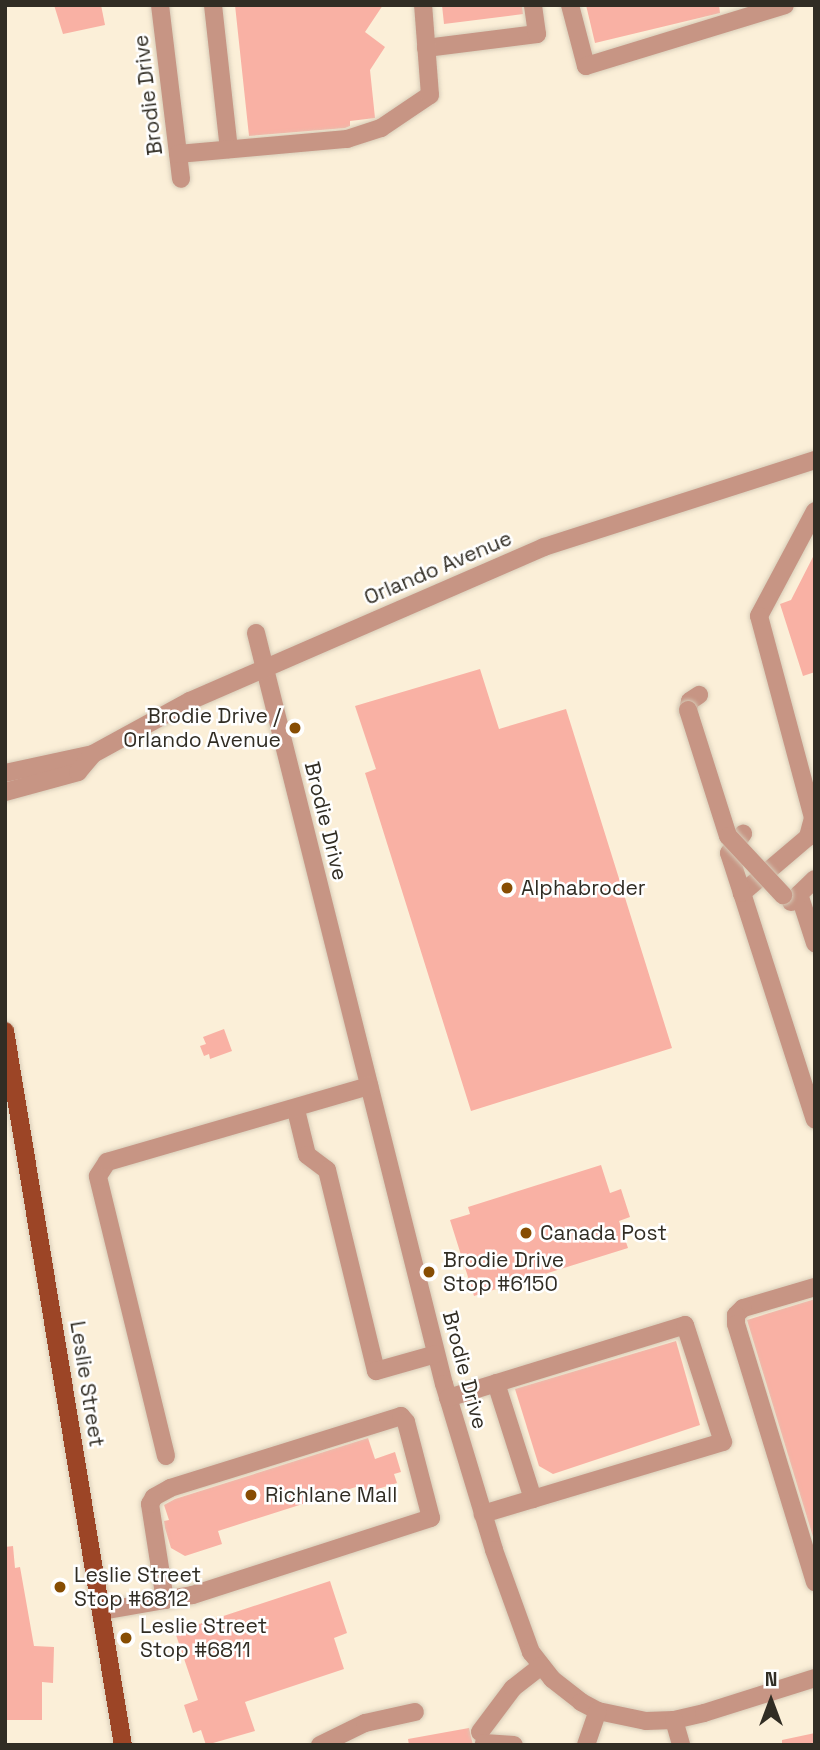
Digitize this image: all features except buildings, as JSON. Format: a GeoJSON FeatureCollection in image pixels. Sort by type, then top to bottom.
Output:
{"type":"FeatureCollection","features":[{"type":"Feature","properties":{"kind":"main road","name":"Leslie Street"},"geometry":{"type":"LineString","coordinates":[[5,1031],[123,1745]]}},
{"type":"Feature","properties":{"kind":"street","name":"Brodie Drive"},"geometry":{"type":"LineString","coordinates":[[160,5],[181,178]]}},
{"type":"Feature","properties":{"kind":"street"},"geometry":{"type":"LineString","coordinates":[[213,5],[229,149]]}},
{"type":"Feature","properties":{"kind":"street"},"geometry":{"type":"LineString","coordinates":[[178,154],[346,139],[382,128],[430,95],[423,5]]}},
{"type":"Feature","properties":{"kind":"street"},"geometry":{"type":"LineString","coordinates":[[426,48],[537,34],[533,5]]}},
{"type":"Feature","properties":{"kind":"street"},"geometry":{"type":"LineString","coordinates":[[570,5],[586,66],[785,5]]}},
{"type":"Feature","properties":{"kind":"street","name":"Orlando Avenue"},"geometry":{"type":"LineString","coordinates":[[5,773],[93,754],[157,718],[265,668],[569,537],[815,460]]}},
{"type":"Feature","properties":{"kind":"street"},"geometry":{"type":"LineString","coordinates":[[748,887],[808,837],[813,818],[759,616],[815,511]]}},
{"type":"Feature","properties":{"kind":"street","name":"Brodie Drive"},"geometry":{"type":"LineString","coordinates":[[256,633],[436,1354],[483,1514],[523,1636],[541,1667],[564,1691],[598,1711],[646,1721],[674,1720],[815,1678]]}},
{"type":"Feature","properties":{"kind":"street"},"geometry":{"type":"LineString","coordinates":[[699,695],[690,701],[688,710],[728,836],[791,895],[815,943]]}},
{"type":"Feature","properties":{"kind":"street","name":"Orlando Avenue"},"geometry":{"type":"LineString","coordinates":[[5,792],[78,772],[93,754]]}},
{"type":"Feature","properties":{"kind":"street"},"geometry":{"type":"LineString","coordinates":[[743,834],[729,853],[748,887],[815,1119]]}},
{"type":"Feature","properties":{"kind":"street"},"geometry":{"type":"LineString","coordinates":[[791,895],[815,879]]}},
{"type":"Feature","properties":{"kind":"street"},"geometry":{"type":"LineString","coordinates":[[166,1456],[98,1175],[107,1162],[296,1110],[369,1086]]}},
{"type":"Feature","properties":{"kind":"street"},"geometry":{"type":"LineString","coordinates":[[296,1110],[307,1154],[327,1170],[376,1371],[436,1354]]}},
{"type":"Feature","properties":{"kind":"street"},"geometry":{"type":"LineString","coordinates":[[815,1287],[743,1308],[736,1315],[736,1324],[815,1582]]}},
{"type":"Feature","properties":{"kind":"street"},"geometry":{"type":"LineString","coordinates":[[448,1398],[685,1325],[723,1442],[483,1514]]}},
{"type":"Feature","properties":{"kind":"street"},"geometry":{"type":"LineString","coordinates":[[496,1383],[533,1499]]}},
{"type":"Feature","properties":{"kind":"street"},"geometry":{"type":"LineString","coordinates":[[102,1611],[165,1600],[192,1595],[431,1518],[406,1422],[401,1416],[170,1488],[154,1497],[150,1504],[165,1600]]}},
{"type":"Feature","properties":{"kind":"street"},"geometry":{"type":"LineString","coordinates":[[514,1745],[482,1738],[513,1688],[541,1667]]}},
{"type":"Feature","properties":{"kind":"street"},"geometry":{"type":"LineString","coordinates":[[586,1745],[598,1711]]}},
{"type":"Feature","properties":{"kind":"street"},"geometry":{"type":"LineString","coordinates":[[320,1745],[365,1723],[415,1712]]}},
{"type":"Feature","properties":{"kind":"street"},"geometry":{"type":"LineString","coordinates":[[674,1720],[681,1745]]}},
{"type":"Feature","properties":{"kind":"place","name":"Brodie Drive / Orlando Avenue"},"geometry":{"type":"Point","coordinates":[295,728]}},
{"type":"Feature","properties":{"kind":"place","name":"Alphabroder"},"geometry":{"type":"Point","coordinates":[507,888]}},
{"type":"Feature","properties":{"kind":"place","name":"Canada Post"},"geometry":{"type":"Point","coordinates":[526,1233]}},
{"type":"Feature","properties":{"kind":"place","name":"Brodie Drive Stop #6150"},"geometry":{"type":"Point","coordinates":[429,1272]}},
{"type":"Feature","properties":{"kind":"place","name":"Richlane Mall"},"geometry":{"type":"Point","coordinates":[251,1495]}},
{"type":"Feature","properties":{"kind":"place","name":"Leslie Street Stop #6812"},"geometry":{"type":"Point","coordinates":[60,1587]}},
{"type":"Feature","properties":{"kind":"place","name":"Leslie Street Stop #6811"},"geometry":{"type":"Point","coordinates":[126,1638]}}]}
